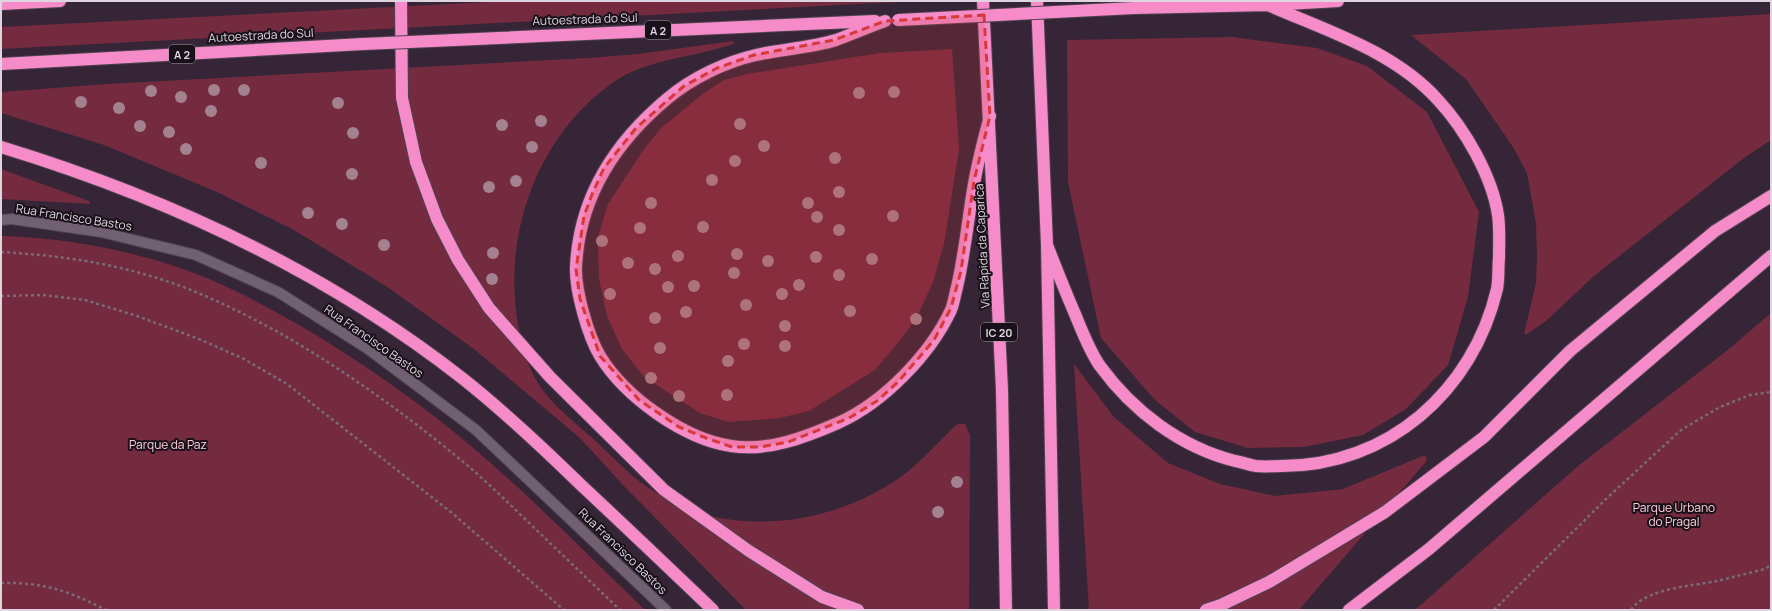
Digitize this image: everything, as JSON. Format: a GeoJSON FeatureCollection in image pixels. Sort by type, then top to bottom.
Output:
{"type":"FeatureCollection","features":[{"type":"Feature","properties":{"kind":"highway"},"geometry":{"type":"LineString","coordinates":[[1,4],[60,1]]}},
{"type":"Feature","properties":{"kind":"highway"},"geometry":{"type":"LineString","coordinates":[[400,1],[402,98],[416,162],[437,219],[458,260],[489,308],[550,377],[664,490],[750,551],[822,597],[858,610]]}},
{"type":"Feature","properties":{"kind":"highway","name":"Via Rápida da Caparica"},"geometry":{"type":"LineString","coordinates":[[984,1],[1002,390],[1006,610]]}},
{"type":"Feature","properties":{"kind":"highway"},"geometry":{"type":"LineString","coordinates":[[1037,1],[1047,245],[1054,610]]}},
{"type":"Feature","properties":{"kind":"highway","name":"Autoestrada do Sul"},"geometry":{"type":"LineString","coordinates":[[1,64],[363,44],[885,21],[1134,8],[1268,5],[1338,1]]}},
{"type":"Feature","properties":{"kind":"highway"},"geometry":{"type":"LineString","coordinates":[[1047,245],[1083,334],[1098,364],[1125,397],[1149,417],[1181,439],[1215,455],[1255,466],[1296,466],[1332,461],[1371,448],[1402,430],[1429,409],[1454,383],[1472,353],[1488,320],[1497,287],[1499,249],[1498,215],[1489,183],[1474,152],[1458,126],[1438,99],[1414,78],[1368,49],[1268,5]]}},
{"type":"Feature","properties":{"kind":"highway"},"geometry":{"type":"LineString","coordinates":[[885,21],[834,40],[754,55],[717,68],[668,97],[636,128],[604,168],[584,216],[576,269],[580,299],[591,335],[600,356],[619,380],[639,400],[679,427],[706,438],[739,447],[760,447],[788,442],[816,433],[849,418],[877,401],[898,382],[934,340],[951,308],[961,271],[974,181],[990,116]]}},
{"type":"Feature","properties":{"kind":"highway"},"geometry":{"type":"LineString","coordinates":[[1,147],[118,187],[207,224],[280,259],[368,313],[417,345],[462,378],[514,422],[713,610]]}},
{"type":"Feature","properties":{"kind":"highway"},"geometry":{"type":"LineString","coordinates":[[1206,610],[1221,605],[1269,582],[1385,512],[1484,437],[1570,351],[1715,231],[1771,196]]}},
{"type":"Feature","properties":{"kind":"highway"},"geometry":{"type":"LineString","coordinates":[[1349,610],[1430,549],[1771,256]]}},
{"type":"Feature","properties":{"kind":"street","name":"Rua Francisco Bastos"},"geometry":{"type":"LineString","coordinates":[[1,220],[12,220],[101,232],[196,255],[278,292],[368,349],[476,430],[666,610]]}},
{"type":"Feature","properties":{"kind":"path"},"geometry":{"type":"LineString","coordinates":[[1,252],[35,254],[79,260],[126,269],[158,278],[194,291],[247,315],[313,352],[408,417],[458,457],[620,610]]}},
{"type":"Feature","properties":{"kind":"path"},"geometry":{"type":"LineString","coordinates":[[1,296],[43,295],[85,300],[144,318],[199,339],[244,359],[287,384],[452,513],[564,610]]}},
{"type":"Feature","properties":{"kind":"path"},"geometry":{"type":"LineString","coordinates":[[1494,610],[1607,498],[1681,430],[1720,407],[1750,395],[1771,392]]}},
{"type":"Feature","properties":{"kind":"path"},"geometry":{"type":"LineString","coordinates":[[1631,610],[1635,605],[1648,598],[1672,589],[1716,581],[1765,568],[1771,565]]}},
{"type":"Feature","properties":{"kind":"path"},"geometry":{"type":"LineString","coordinates":[[1,583],[29,584],[65,591],[106,610]]}},
{"type":"Feature","properties":{"kind":"highlighted area"},"geometry":{"type":"Polygon","coordinates":[[[984,15],[990,116],[974,181],[961,271],[951,308],[934,340],[898,382],[877,401],[849,418],[788,442],[760,447],[732,447],[706,438],[679,427],[639,400],[600,356],[580,299],[576,269],[584,216],[593,192],[604,168],[636,128],[684,86],[717,68],[754,55],[834,40],[885,21],[984,15]]]}},
{"type":"Feature","properties":{"kind":"green space"},"geometry":{"type":"Polygon","coordinates":[[[509,1],[897,2],[1,49],[1,27],[509,1]]]}},
{"type":"Feature","properties":{"kind":"green space"},"geometry":{"type":"Polygon","coordinates":[[[1771,14],[1771,140],[1744,158],[1594,276],[1546,321],[1527,334],[1524,334],[1536,283],[1537,256],[1536,223],[1527,173],[1513,147],[1466,79],[1411,35],[1771,14]]]}},
{"type":"Feature","properties":{"kind":"green space"},"geometry":{"type":"Polygon","coordinates":[[[1232,37],[1317,48],[1367,66],[1427,112],[1479,212],[1468,297],[1448,365],[1406,409],[1363,435],[1304,447],[1248,448],[1195,432],[1155,400],[1101,338],[1068,182],[1067,40],[1232,37]]]}},
{"type":"Feature","properties":{"kind":"green space"},"geometry":{"type":"Polygon","coordinates":[[[733,41],[734,44],[648,66],[620,78],[585,105],[564,130],[546,158],[532,188],[522,220],[516,252],[514,285],[517,318],[521,341],[528,364],[541,388],[548,397],[640,482],[671,504],[681,509],[697,514],[735,520],[760,522],[785,520],[834,510],[858,501],[881,490],[902,476],[923,458],[955,426],[958,424],[965,424],[970,435],[969,610],[746,610],[622,484],[580,438],[474,349],[386,286],[292,229],[217,192],[104,145],[1,113],[1,92],[107,84],[588,58],[638,54],[733,41]]]}},
{"type":"Feature","properties":{"kind":"green space"},"geometry":{"type":"Polygon","coordinates":[[[952,49],[959,149],[944,244],[933,282],[916,319],[875,370],[809,411],[780,418],[728,422],[700,413],[644,377],[622,349],[607,316],[599,279],[598,237],[608,204],[644,149],[662,127],[704,93],[724,80],[747,74],[880,53],[952,49]]]}},
{"type":"Feature","properties":{"kind":"green space"},"geometry":{"type":"Polygon","coordinates":[[[1,169],[89,201],[90,204],[1,199],[1,169]]]}},
{"type":"Feature","properties":{"kind":"green space","name":"Parque da Paz"},"geometry":{"type":"Polygon","coordinates":[[[1,236],[71,242],[141,256],[186,270],[229,288],[299,325],[391,384],[457,434],[521,490],[645,610],[1,610],[1,236]]]}},
{"type":"Feature","properties":{"kind":"green space","name":"Parque Urbano do Pragal"},"geometry":{"type":"Polygon","coordinates":[[[1771,313],[1771,610],[1415,610],[1578,466],[1729,349],[1771,313]]]}},
{"type":"Feature","properties":{"kind":"green space"},"geometry":{"type":"Polygon","coordinates":[[[1074,364],[1114,417],[1168,463],[1220,484],[1275,496],[1343,489],[1425,455],[1427,459],[1299,610],[1089,610],[1074,364]]]}}]}
